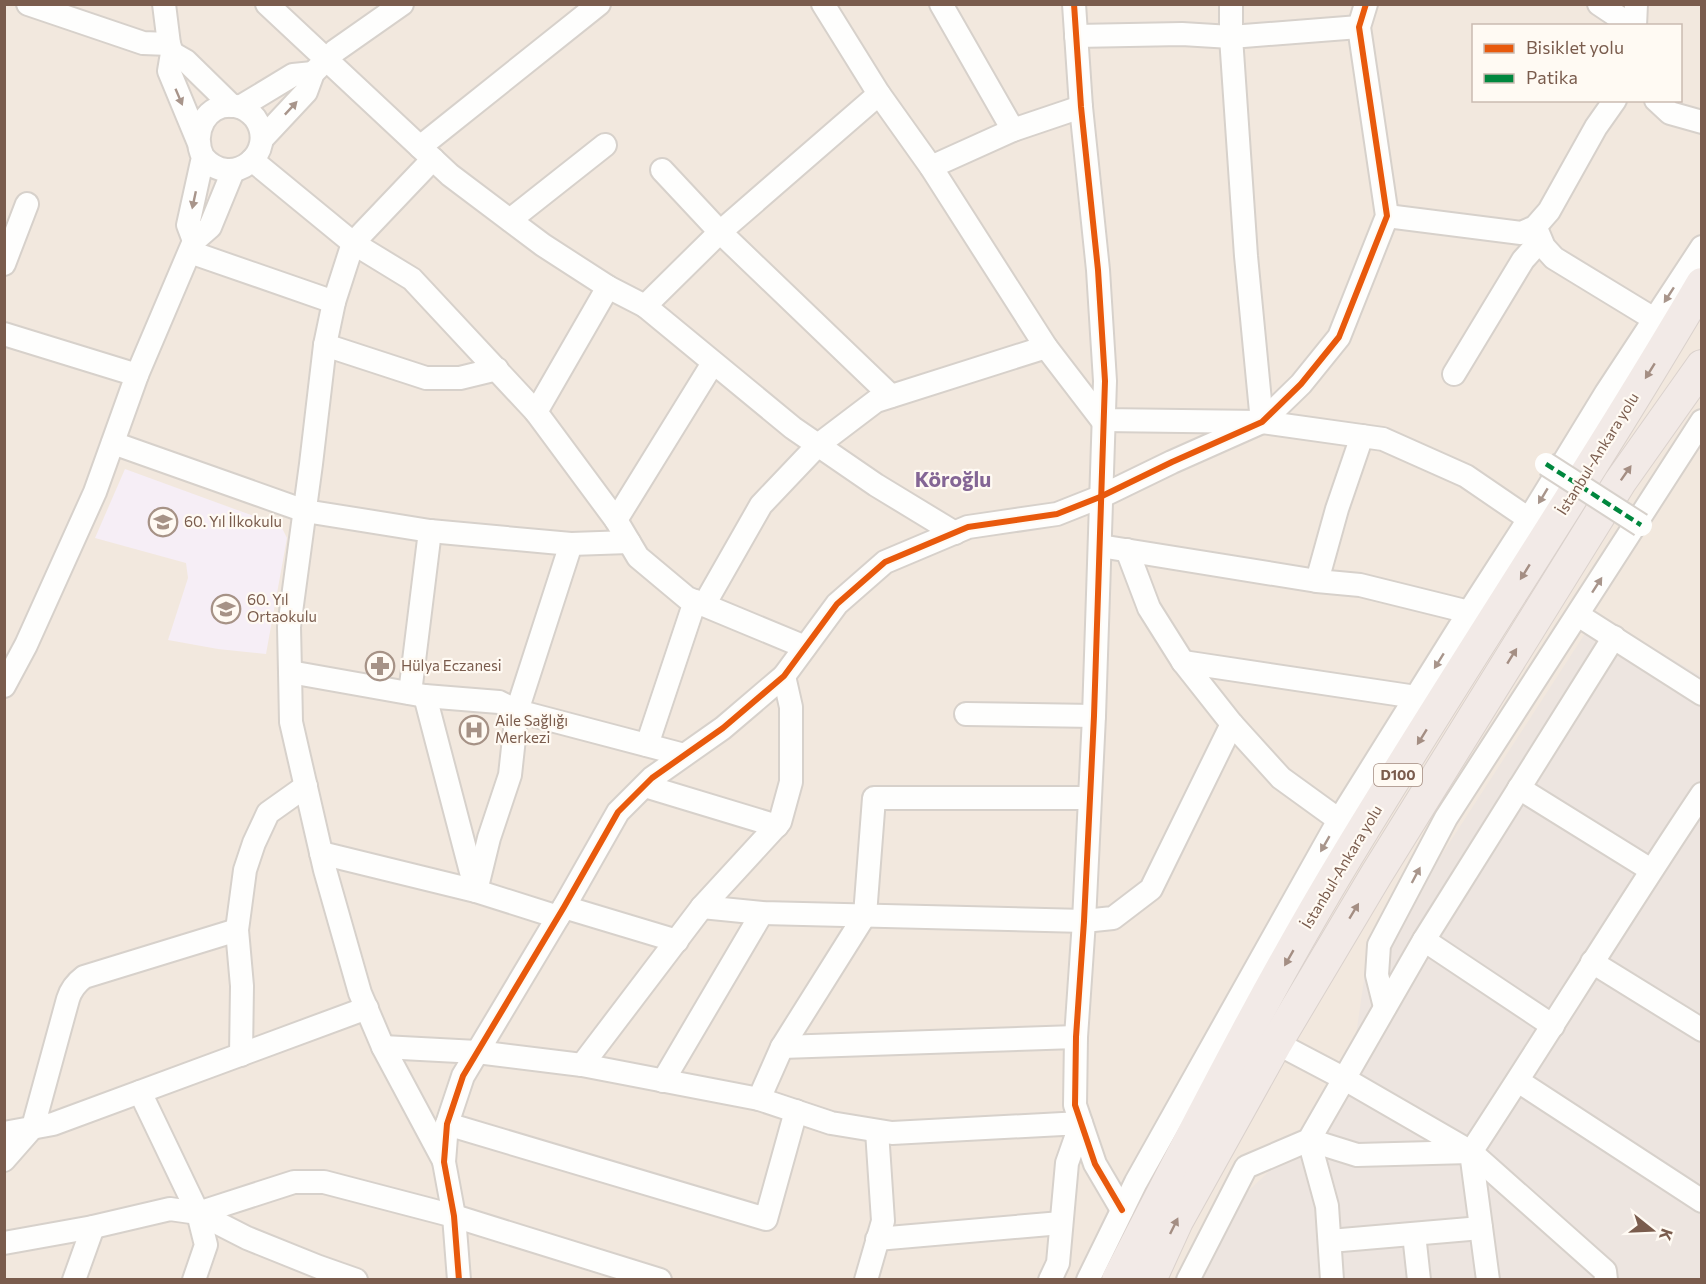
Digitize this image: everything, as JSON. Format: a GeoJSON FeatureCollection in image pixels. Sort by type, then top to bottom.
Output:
{"type":"FeatureCollection","features":[{"type":"Feature","properties":{"kind":"highway","name":"İstanbul-Ankara yolu"},"geometry":{"type":"LineString","coordinates":[[1118,1280],[1249,1028],[1347,857],[1653,367],[1701,284]]}},
{"type":"Feature","properties":{"kind":"highway","name":"D100"},"geometry":{"type":"LineString","coordinates":[[1150,1280],[1176,1221],[1276,1043],[1376,875],[1620,482],[1701,366]]}},
{"type":"Feature","properties":{"kind":"street"},"geometry":{"type":"LineString","coordinates":[[4,686],[26,645],[91,502],[138,375],[192,247],[210,227],[242,166],[260,149],[262,139],[260,129],[249,112],[236,106],[171,49],[143,43],[28,4]]}},
{"type":"Feature","properties":{"kind":"street"},"geometry":{"type":"LineString","coordinates":[[164,4],[171,49],[169,71],[200,149],[215,168],[242,166],[352,243],[412,279],[536,412],[616,520],[638,557],[687,598],[806,647]]}},
{"type":"Feature","properties":{"kind":"street"},"geometry":{"type":"LineString","coordinates":[[267,4],[290,15],[319,66],[427,153],[450,175],[543,245],[608,287],[645,306],[793,428],[876,485],[955,533]]}},
{"type":"Feature","properties":{"kind":"street"},"geometry":{"type":"LineString","coordinates":[[262,139],[306,92],[319,66],[335,51],[402,4]]}},
{"type":"Feature","properties":{"kind":"street"},"geometry":{"type":"LineString","coordinates":[[444,1162],[383,1047],[360,993],[321,853],[291,722],[289,627],[325,345],[334,302],[352,243],[427,153],[598,4]]}},
{"type":"Feature","properties":{"kind":"street"},"geometry":{"type":"LineString","coordinates":[[823,4],[879,94],[931,167],[1046,347],[1102,420]]}},
{"type":"Feature","properties":{"kind":"street"},"geometry":{"type":"LineString","coordinates":[[941,4],[1013,130]]}},
{"type":"Feature","properties":{"kind":"street"},"geometry":{"type":"LineString","coordinates":[[1074,4],[1098,270],[1105,381],[1094,716],[1076,1037],[1075,1105],[1095,1164],[1122,1210]]}},
{"type":"Feature","properties":{"kind":"street"},"geometry":{"type":"LineString","coordinates":[[1231,4],[1231,38],[1246,256],[1262,422]]}},
{"type":"Feature","properties":{"kind":"street"},"geometry":{"type":"LineString","coordinates":[[459,1280],[454,1216],[444,1162],[447,1124],[463,1076],[618,812],[652,778],[723,728],[784,676],[837,604],[885,562],[968,527],[1057,514],[1100,497],[1262,422],[1301,384],[1339,337],[1387,216],[1359,27],[1366,4]]}},
{"type":"Feature","properties":{"kind":"street"},"geometry":{"type":"LineString","coordinates":[[1599,4],[1630,24]]}},
{"type":"Feature","properties":{"kind":"street"},"geometry":{"type":"LineString","coordinates":[[1633,24],[1636,4]]}},
{"type":"Feature","properties":{"kind":"street"},"geometry":{"type":"LineString","coordinates":[[1076,36],[1182,34],[1231,38],[1359,27]]}},
{"type":"Feature","properties":{"kind":"street"},"geometry":{"type":"LineString","coordinates":[[192,247],[188,225],[200,149],[199,132],[204,121],[209,115],[223,107],[236,106],[293,75],[319,66]]}},
{"type":"Feature","properties":{"kind":"street"},"geometry":{"type":"LineString","coordinates":[[645,306],[720,232],[879,94]]}},
{"type":"Feature","properties":{"kind":"street"},"geometry":{"type":"LineString","coordinates":[[1454,374],[1538,234],[1596,127],[1614,102]]}},
{"type":"Feature","properties":{"kind":"street"},"geometry":{"type":"LineString","coordinates":[[1658,102],[1670,113],[1701,123]]}},
{"type":"Feature","properties":{"kind":"street"},"geometry":{"type":"LineString","coordinates":[[931,167],[1013,130],[1082,106]]}},
{"type":"Feature","properties":{"kind":"street"},"geometry":{"type":"LineString","coordinates":[[510,220],[605,145]]}},
{"type":"Feature","properties":{"kind":"street"},"geometry":{"type":"LineString","coordinates":[[662,170],[720,232],[891,396]]}},
{"type":"Feature","properties":{"kind":"street"},"geometry":{"type":"LineString","coordinates":[[4,264],[27,204]]}},
{"type":"Feature","properties":{"kind":"street"},"geometry":{"type":"LineString","coordinates":[[1387,216],[1538,234]]}},
{"type":"Feature","properties":{"kind":"street"},"geometry":{"type":"LineString","coordinates":[[1538,234],[1554,258],[1654,319]]}},
{"type":"Feature","properties":{"kind":"street"},"geometry":{"type":"LineString","coordinates":[[192,247],[334,302]]}},
{"type":"Feature","properties":{"kind":"street"},"geometry":{"type":"LineString","coordinates":[[1088,1280],[1142,1172],[1339,820],[1606,393],[1701,247]]}},
{"type":"Feature","properties":{"kind":"street"},"geometry":{"type":"LineString","coordinates":[[536,412],[608,287]]}},
{"type":"Feature","properties":{"kind":"street"},"geometry":{"type":"LineString","coordinates":[[4,334],[138,375]]}},
{"type":"Feature","properties":{"kind":"street"},"geometry":{"type":"LineString","coordinates":[[325,345],[426,378],[460,378],[496,369]]}},
{"type":"Feature","properties":{"kind":"street"},"geometry":{"type":"LineString","coordinates":[[647,745],[700,603],[761,505],[818,445],[876,401],[1046,347]]}},
{"type":"Feature","properties":{"kind":"street"},"geometry":{"type":"LineString","coordinates":[[616,520],[713,363]]}},
{"type":"Feature","properties":{"kind":"street"},"geometry":{"type":"LineString","coordinates":[[1102,420],[1262,422],[1383,439],[1466,476],[1529,519]]}},
{"type":"Feature","properties":{"kind":"street"},"geometry":{"type":"LineString","coordinates":[[1385,1007],[1377,975],[1379,945],[1446,818],[1701,421]]}},
{"type":"Feature","properties":{"kind":"street"},"geometry":{"type":"LineString","coordinates":[[1317,581],[1337,509],[1362,436]]}},
{"type":"Feature","properties":{"kind":"street"},"geometry":{"type":"LineString","coordinates":[[113,443],[305,511],[430,531],[571,544],[629,542]]}},
{"type":"Feature","properties":{"kind":"street"},"geometry":{"type":"LineString","coordinates":[[1546,464],[1641,525]]}},
{"type":"Feature","properties":{"kind":"street"},"geometry":{"type":"LineString","coordinates":[[430,531],[418,695],[476,891]]}},
{"type":"Feature","properties":{"kind":"street"},"geometry":{"type":"LineString","coordinates":[[476,891],[489,838],[510,775],[517,711],[571,544]]}},
{"type":"Feature","properties":{"kind":"street"},"geometry":{"type":"LineString","coordinates":[[1100,546],[1317,581],[1360,585],[1469,612]]}},
{"type":"Feature","properties":{"kind":"street"},"geometry":{"type":"LineString","coordinates":[[1127,550],[1149,608],[1183,662],[1232,724],[1281,778],[1339,820]]}},
{"type":"Feature","properties":{"kind":"street"},"geometry":{"type":"LineString","coordinates":[[1578,615],[1701,694]]}},
{"type":"Feature","properties":{"kind":"street"},"geometry":{"type":"LineString","coordinates":[[1188,1280],[1246,1167],[1309,1140],[1424,940],[1614,638]]}},
{"type":"Feature","properties":{"kind":"street"},"geometry":{"type":"LineString","coordinates":[[1183,662],[1416,698]]}},
{"type":"Feature","properties":{"kind":"street"},"geometry":{"type":"LineString","coordinates":[[290,672],[418,695],[499,702],[517,711],[684,755]]}},
{"type":"Feature","properties":{"kind":"street"},"geometry":{"type":"LineString","coordinates":[[582,1065],[702,907],[780,822],[791,782],[792,707],[784,676]]}},
{"type":"Feature","properties":{"kind":"street"},"geometry":{"type":"LineString","coordinates":[[966,714],[1094,716]]}},
{"type":"Feature","properties":{"kind":"street"},"geometry":{"type":"LineString","coordinates":[[702,907],[762,913],[1084,921],[1113,918],[1151,889],[1232,724]]}},
{"type":"Feature","properties":{"kind":"street"},"geometry":{"type":"LineString","coordinates":[[241,1055],[242,986],[237,930],[245,870],[268,813],[306,786]]}},
{"type":"Feature","properties":{"kind":"street"},"geometry":{"type":"LineString","coordinates":[[645,786],[777,826]]}},
{"type":"Feature","properties":{"kind":"street"},"geometry":{"type":"LineString","coordinates":[[1519,788],[1651,870]]}},
{"type":"Feature","properties":{"kind":"street"},"geometry":{"type":"LineString","coordinates":[[1488,1280],[1471,1152],[1701,794]]}},
{"type":"Feature","properties":{"kind":"street"},"geometry":{"type":"LineString","coordinates":[[759,1099],[782,1047],[865,915],[874,798],[1089,798]]}},
{"type":"Feature","properties":{"kind":"street"},"geometry":{"type":"LineString","coordinates":[[321,853],[677,941]]}},
{"type":"Feature","properties":{"kind":"street"},"geometry":{"type":"LineString","coordinates":[[663,1081],[762,913]]}},
{"type":"Feature","properties":{"kind":"street"},"geometry":{"type":"LineString","coordinates":[[4,1160],[33,1127],[70,992],[79,981],[84,977],[237,930]]}},
{"type":"Feature","properties":{"kind":"street"},"geometry":{"type":"LineString","coordinates":[[1424,940],[1553,1026]]}},
{"type":"Feature","properties":{"kind":"street"},"geometry":{"type":"LineString","coordinates":[[1592,962],[1701,1030]]}},
{"type":"Feature","properties":{"kind":"street"},"geometry":{"type":"LineString","coordinates":[[4,1133],[53,1124],[367,1008]]}},
{"type":"Feature","properties":{"kind":"street"},"geometry":{"type":"LineString","coordinates":[[1249,1028],[1343,1078],[1471,1152],[1611,1277]]}},
{"type":"Feature","properties":{"kind":"street"},"geometry":{"type":"LineString","coordinates":[[782,1047],[1076,1037]]}},
{"type":"Feature","properties":{"kind":"street"},"geometry":{"type":"LineString","coordinates":[[383,1047],[477,1052],[582,1065],[759,1099],[831,1122],[892,1133],[1081,1123]]}},
{"type":"Feature","properties":{"kind":"street"},"geometry":{"type":"LineString","coordinates":[[1518,1081],[1701,1201]]}},
{"type":"Feature","properties":{"kind":"street"},"geometry":{"type":"LineString","coordinates":[[140,1092],[198,1214],[206,1245],[194,1280]]}},
{"type":"Feature","properties":{"kind":"street"},"geometry":{"type":"LineString","coordinates":[[447,1124],[766,1219],[795,1111]]}},
{"type":"Feature","properties":{"kind":"street"},"geometry":{"type":"LineString","coordinates":[[1050,1280],[1058,1263],[1067,1163],[1081,1123]]}},
{"type":"Feature","properties":{"kind":"street"},"geometry":{"type":"LineString","coordinates":[[866,1280],[883,1221],[877,1131]]}},
{"type":"Feature","properties":{"kind":"street"},"geometry":{"type":"LineString","coordinates":[[1309,1140],[1357,1155],[1471,1152]]}},
{"type":"Feature","properties":{"kind":"street"},"geometry":{"type":"LineString","coordinates":[[1309,1140],[1327,1206],[1332,1280]]}},
{"type":"Feature","properties":{"kind":"street"},"geometry":{"type":"LineString","coordinates":[[198,1214],[294,1182],[324,1182],[454,1216],[660,1280]]}},
{"type":"Feature","properties":{"kind":"street"},"geometry":{"type":"LineString","coordinates":[[4,1244],[170,1209],[198,1214],[247,1238],[356,1280]]}},
{"type":"Feature","properties":{"kind":"street"},"geometry":{"type":"LineString","coordinates":[[877,1239],[1061,1223]]}},
{"type":"Feature","properties":{"kind":"street"},"geometry":{"type":"LineString","coordinates":[[74,1280],[93,1227]]}},
{"type":"Feature","properties":{"kind":"street"},"geometry":{"type":"LineString","coordinates":[[1330,1241],[1481,1228]]}},
{"type":"Feature","properties":{"kind":"street"},"geometry":{"type":"LineString","coordinates":[[1414,1234],[1419,1280]]}},
{"type":"Feature","properties":{"kind":"shaded area"},"geometry":{"type":"Polygon","coordinates":[[[5,5],[1701,5],[1701,1279],[5,1279],[5,5]]]}},
{"type":"Feature","properties":{"kind":"shaded area"},"geometry":{"type":"Polygon","coordinates":[[[125,469],[281,526],[287,538],[266,654],[218,649],[168,640],[188,578],[186,563],[95,538],[125,469]]]}},
{"type":"Feature","properties":{"kind":"shaded area"},"geometry":{"type":"Polygon","coordinates":[[[1597,615],[1701,676],[1701,1279],[1191,1280],[1221,1217],[1347,1097],[1365,973],[1597,615]]]}},
{"type":"Feature","properties":{"kind":"marked path"},"geometry":{"type":"LineString","coordinates":[[1546,464],[1641,525]]}},
{"type":"Feature","properties":{"kind":"cycle path"},"geometry":{"type":"LineString","coordinates":[[1074,4],[1081,107],[1098,270],[1105,381],[1094,716],[1076,1037],[1075,1105],[1095,1164],[1122,1210]]}},
{"type":"Feature","properties":{"kind":"cycle path"},"geometry":{"type":"LineString","coordinates":[[459,1280],[454,1216],[444,1162],[447,1124],[463,1076],[618,812],[652,778],[723,728],[784,676],[837,604],[885,562],[968,527],[1057,514],[1100,497],[1262,422],[1301,384],[1339,337],[1387,216],[1359,27],[1366,4]]}},
{"type":"Feature","properties":{"kind":"place","name":"60. Yıl İlkokulu"},"geometry":{"type":"Point","coordinates":[163,522]}},
{"type":"Feature","properties":{"kind":"place","name":"60. Yıl Ortaokulu"},"geometry":{"type":"Point","coordinates":[226,609]}},
{"type":"Feature","properties":{"kind":"place","name":"Hülya Eczanesi"},"geometry":{"type":"Point","coordinates":[380,666]}},
{"type":"Feature","properties":{"kind":"place","name":"Aile Sağlığı Merkezi"},"geometry":{"type":"Point","coordinates":[474,730]}},
{"type":"Feature","properties":{"kind":"district","name":"Köroğlu"},"geometry":{"type":"Point","coordinates":[953,480]}}]}
